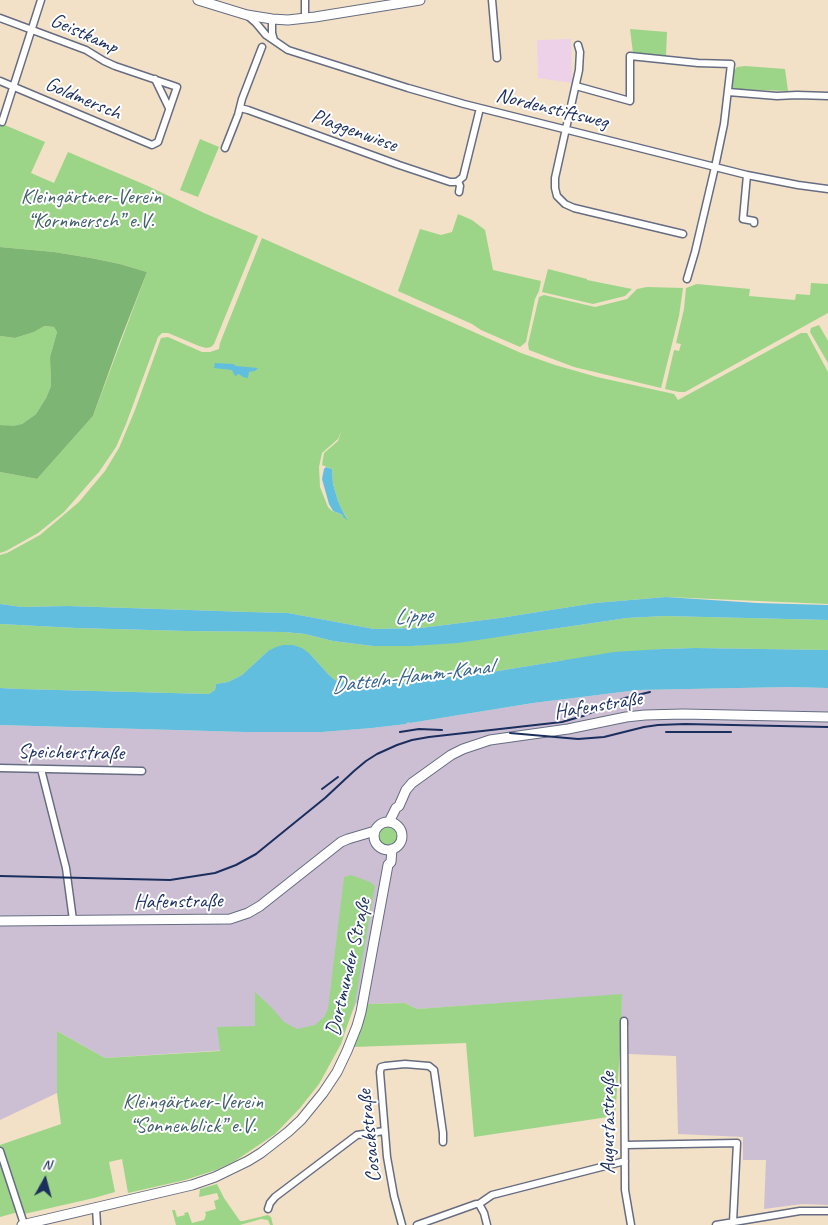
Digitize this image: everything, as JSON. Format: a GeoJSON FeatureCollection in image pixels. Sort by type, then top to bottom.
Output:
{"type":"FeatureCollection","features":[{"type":"Feature","properties":{"kind":"main road"},"geometry":{"type":"LineString","coordinates":[[198,0],[247,15],[272,19],[305,18],[420,0]]}},
{"type":"Feature","properties":{"kind":"main road","name":"Hafenstraße"},"geometry":{"type":"LineString","coordinates":[[393,824],[400,809],[398,806],[406,790],[412,784],[451,755],[490,740],[568,729],[626,717],[683,714],[828,717]]}},
{"type":"Feature","properties":{"kind":"main road"},"geometry":{"type":"LineString","coordinates":[[381,824],[393,824],[401,832],[401,840],[396,847],[389,849],[380,847],[375,835],[381,824]]}},
{"type":"Feature","properties":{"kind":"main road","name":"Hafenstraße"},"geometry":{"type":"LineString","coordinates":[[0,921],[230,919],[248,913],[262,905],[341,842],[363,834],[375,835]]}},
{"type":"Feature","properties":{"kind":"main road","name":"Dortmunder Straße"},"geometry":{"type":"LineString","coordinates":[[23,1225],[192,1184],[223,1174],[248,1161],[288,1132],[312,1107],[329,1084],[347,1052],[357,1026],[388,865],[391,862],[389,849]]}},
{"type":"Feature","properties":{"kind":"street"},"geometry":{"type":"LineString","coordinates":[[2,122],[41,0]]}},
{"type":"Feature","properties":{"kind":"street"},"geometry":{"type":"LineString","coordinates":[[305,0],[305,18]]}},
{"type":"Feature","properties":{"kind":"street"},"geometry":{"type":"LineString","coordinates":[[492,0],[497,58]]}},
{"type":"Feature","properties":{"kind":"street","name":"Nordenstiftsweg"},"geometry":{"type":"LineString","coordinates":[[247,15],[266,35],[288,50],[408,88],[747,175],[828,189]]}},
{"type":"Feature","properties":{"kind":"street","name":"Geistkamp"},"geometry":{"type":"LineString","coordinates":[[0,18],[86,50],[115,66],[177,87],[158,142],[154,144]]}},
{"type":"Feature","properties":{"kind":"street"},"geometry":{"type":"LineString","coordinates":[[272,19],[272,33],[275,41]]}},
{"type":"Feature","properties":{"kind":"street"},"geometry":{"type":"LineString","coordinates":[[578,46],[580,61],[554,184],[556,194],[561,201],[570,207],[682,234]]}},
{"type":"Feature","properties":{"kind":"street"},"geometry":{"type":"LineString","coordinates":[[226,148],[262,47]]}},
{"type":"Feature","properties":{"kind":"street"},"geometry":{"type":"LineString","coordinates":[[576,86],[630,101],[630,56],[698,63],[731,64],[724,124],[716,167],[687,279]]}},
{"type":"Feature","properties":{"kind":"street"},"geometry":{"type":"LineString","coordinates":[[155,79],[169,108]]}},
{"type":"Feature","properties":{"kind":"street","name":"Goldmersch"},"geometry":{"type":"LineString","coordinates":[[0,81],[148,144],[154,144]]}},
{"type":"Feature","properties":{"kind":"street"},"geometry":{"type":"LineString","coordinates":[[728,92],[777,96],[828,96]]}},
{"type":"Feature","properties":{"kind":"street","name":"Plaggenwiese"},"geometry":{"type":"LineString","coordinates":[[240,108],[429,175],[450,182],[458,181]]}},
{"type":"Feature","properties":{"kind":"street"},"geometry":{"type":"LineString","coordinates":[[459,192],[460,186],[458,181],[463,177],[480,108]]}},
{"type":"Feature","properties":{"kind":"street"},"geometry":{"type":"LineString","coordinates":[[747,175],[742,219],[754,221],[754,224]]}},
{"type":"Feature","properties":{"kind":"street","name":"Speicherstraße"},"geometry":{"type":"LineString","coordinates":[[0,768],[142,771]]}},
{"type":"Feature","properties":{"kind":"street"},"geometry":{"type":"LineString","coordinates":[[41,769],[66,868],[73,920]]}},
{"type":"Feature","properties":{"kind":"street","name":"Augustastraße"},"geometry":{"type":"LineString","coordinates":[[624,1021],[624,1161],[625,1190],[631,1225]]}},
{"type":"Feature","properties":{"kind":"street","name":"Cosackstraße"},"geometry":{"type":"LineString","coordinates":[[402,1225],[390,1180],[384,1131],[381,1067],[405,1064],[429,1066],[434,1070],[443,1142]]}},
{"type":"Feature","properties":{"kind":"street"},"geometry":{"type":"LineString","coordinates":[[268,1208],[275,1197],[357,1135],[384,1131]]}},
{"type":"Feature","properties":{"kind":"street"},"geometry":{"type":"LineString","coordinates":[[624,1145],[737,1143],[733,1222]]}},
{"type":"Feature","properties":{"kind":"street"},"geometry":{"type":"LineString","coordinates":[[0,1151],[23,1225]]}},
{"type":"Feature","properties":{"kind":"street"},"geometry":{"type":"LineString","coordinates":[[418,1225],[479,1204],[492,1195],[624,1161]]}},
{"type":"Feature","properties":{"kind":"street"},"geometry":{"type":"LineString","coordinates":[[479,1204],[484,1213],[486,1225]]}},
{"type":"Feature","properties":{"kind":"street"},"geometry":{"type":"LineString","coordinates":[[96,1207],[97,1225]]}},
{"type":"Feature","properties":{"kind":"street"},"geometry":{"type":"LineString","coordinates":[[716,1225],[759,1221],[800,1211],[828,1211]]}},
{"type":"Feature","properties":{"kind":"shaded area"},"geometry":{"type":"Polygon","coordinates":[[[571,39],[572,83],[538,78],[537,40],[571,39]]]}},
{"type":"Feature","properties":{"kind":"shaded area"},"geometry":{"type":"Polygon","coordinates":[[[828,688],[828,1205],[802,1204],[764,1209],[766,1160],[743,1160],[743,1137],[678,1134],[676,1056],[628,1054],[629,1026],[621,1018],[622,995],[417,1009],[405,1003],[356,1003],[348,1023],[257,1048],[105,1058],[57,1031],[57,1093],[0,1120],[0,725],[245,732],[322,732],[406,724],[408,721],[410,723],[533,703],[638,690],[828,688]]]}},
{"type":"Feature","properties":{"kind":"green space"},"geometry":{"type":"Polygon","coordinates":[[[630,29],[667,32],[666,56],[633,53],[630,29]]]}},
{"type":"Feature","properties":{"kind":"green space"},"geometry":{"type":"Polygon","coordinates":[[[737,67],[785,69],[788,91],[731,89],[733,72],[737,67]]]}},
{"type":"Feature","properties":{"kind":"green space","name":"Kleingärtner-Verein “Kornmersch” e.V."},"geometry":{"type":"Polygon","coordinates":[[[0,123],[45,142],[31,173],[54,183],[68,152],[258,236],[214,344],[206,348],[168,333],[162,333],[158,337],[116,447],[99,472],[64,512],[38,533],[0,553],[0,472],[37,479],[93,416],[147,272],[91,258],[54,252],[0,247],[0,123]]]}},
{"type":"Feature","properties":{"kind":"green space"},"geometry":{"type":"Polygon","coordinates":[[[200,139],[219,147],[198,197],[180,190],[200,139]]]}},
{"type":"Feature","properties":{"kind":"green space"},"geometry":{"type":"Polygon","coordinates":[[[458,214],[472,220],[485,230],[493,270],[541,281],[535,299],[526,342],[520,347],[398,291],[420,229],[441,235],[452,232],[458,214]]]}},
{"type":"Feature","properties":{"kind":"green space"},"geometry":{"type":"Polygon","coordinates":[[[262,238],[521,353],[597,377],[674,394],[678,400],[801,333],[807,333],[828,372],[828,604],[666,597],[595,603],[421,628],[374,629],[288,613],[68,606],[22,607],[0,604],[0,555],[40,535],[79,502],[105,471],[119,448],[135,410],[161,338],[168,337],[202,352],[219,349],[262,238]],[[342,430],[338,439],[322,453],[319,467],[320,487],[328,507],[348,519],[338,501],[333,484],[332,469],[322,465],[324,453],[338,441],[342,430]]]}},
{"type":"Feature","properties":{"kind":"green space"},"geometry":{"type":"Polygon","coordinates":[[[0,247],[54,252],[91,258],[147,272],[93,416],[37,479],[0,472],[0,425],[14,426],[22,424],[36,414],[46,398],[51,386],[50,357],[57,332],[54,327],[44,326],[34,332],[15,338],[0,336],[0,247]]]}},
{"type":"Feature","properties":{"kind":"green space"},"geometry":{"type":"Polygon","coordinates":[[[548,269],[587,280],[632,289],[625,296],[593,304],[542,292],[548,269]]]}},
{"type":"Feature","properties":{"kind":"green space"},"geometry":{"type":"Polygon","coordinates":[[[811,283],[828,284],[828,313],[685,392],[665,389],[674,350],[679,351],[681,344],[676,343],[684,309],[686,288],[697,284],[750,289],[749,296],[795,300],[796,294],[810,295],[811,283]]]}},
{"type":"Feature","properties":{"kind":"green space"},"geometry":{"type":"Polygon","coordinates":[[[647,287],[683,288],[679,316],[661,388],[574,367],[529,350],[528,344],[539,297],[544,295],[595,307],[627,299],[637,289],[647,287]]]}},
{"type":"Feature","properties":{"kind":"green space"},"geometry":{"type":"Polygon","coordinates":[[[819,325],[828,341],[828,363],[810,332],[811,328],[819,325]]]}},
{"type":"Feature","properties":{"kind":"green space"},"geometry":{"type":"Polygon","coordinates":[[[43,326],[54,327],[57,332],[50,357],[51,386],[46,398],[36,414],[22,424],[14,427],[0,425],[0,336],[15,338],[34,332],[43,326]]]}},
{"type":"Feature","properties":{"kind":"green space"},"geometry":{"type":"Polygon","coordinates":[[[664,616],[828,620],[828,650],[662,649],[393,683],[390,680],[359,683],[342,682],[335,680],[329,675],[310,654],[268,651],[242,675],[228,682],[216,684],[215,690],[209,694],[0,688],[0,624],[76,628],[284,632],[373,646],[412,646],[518,634],[627,618],[664,616]]]}},
{"type":"Feature","properties":{"kind":"green space"},"geometry":{"type":"Polygon","coordinates":[[[388,827],[394,830],[397,836],[394,842],[388,845],[382,842],[379,836],[382,830],[388,827]]]}},
{"type":"Feature","properties":{"kind":"green space","name":"Kleingärtner-Verein “Sonnenblick” e.V."},"geometry":{"type":"Polygon","coordinates":[[[351,875],[370,882],[375,886],[355,1003],[341,1044],[319,1084],[300,1108],[275,1134],[235,1161],[216,1170],[185,1180],[128,1193],[122,1159],[109,1162],[115,1192],[24,1214],[0,1151],[0,1145],[61,1124],[57,1093],[57,1031],[105,1058],[220,1051],[217,1027],[255,1026],[255,992],[284,1022],[297,1029],[315,1025],[324,1017],[328,1009],[344,877],[351,875]]]}},
{"type":"Feature","properties":{"kind":"green space"},"geometry":{"type":"Polygon","coordinates":[[[622,994],[621,1039],[615,1116],[474,1137],[466,1043],[353,1047],[366,1004],[405,1003],[417,1009],[622,994]]]}},
{"type":"Feature","properties":{"kind":"green space"},"geometry":{"type":"Polygon","coordinates":[[[0,1164],[18,1212],[0,1217],[0,1164]]]}},
{"type":"Feature","properties":{"kind":"green space"},"geometry":{"type":"Polygon","coordinates":[[[217,1184],[240,1221],[268,1215],[271,1217],[273,1225],[270,1225],[268,1220],[261,1219],[240,1225],[176,1225],[172,1210],[175,1210],[177,1217],[188,1212],[192,1223],[204,1220],[205,1212],[216,1209],[214,1201],[219,1199],[217,1193],[199,1197],[200,1189],[217,1184]]]}},
{"type":"Feature","properties":{"kind":"water"},"geometry":{"type":"Polygon","coordinates":[[[215,363],[258,368],[255,371],[249,372],[248,378],[239,374],[235,376],[232,370],[214,368],[215,363]]]}},
{"type":"Feature","properties":{"kind":"water"},"geometry":{"type":"Polygon","coordinates":[[[326,467],[332,469],[333,484],[338,501],[348,520],[343,515],[333,511],[329,504],[322,479],[326,467]]]}},
{"type":"Feature","properties":{"kind":"water"},"geometry":{"type":"Polygon","coordinates":[[[666,597],[757,603],[828,605],[828,620],[664,616],[627,618],[458,643],[412,646],[373,646],[284,632],[76,628],[0,624],[0,604],[22,607],[68,606],[288,613],[374,629],[421,628],[595,603],[666,597]]]}},
{"type":"Feature","properties":{"kind":"water"},"geometry":{"type":"Polygon","coordinates":[[[283,645],[293,645],[302,648],[335,680],[350,683],[390,680],[393,683],[401,683],[498,671],[614,652],[695,648],[828,650],[828,688],[638,690],[533,703],[408,722],[406,724],[322,732],[245,732],[0,725],[0,688],[209,694],[215,690],[216,684],[228,682],[242,675],[268,651],[283,645]]]}},
{"type":"Feature","properties":{"kind":"railway"},"geometry":{"type":"LineString","coordinates":[[0,876],[170,880],[215,873],[236,865],[256,854],[325,798],[366,761],[397,745],[429,737],[562,722],[583,716],[625,698],[650,692]]}},
{"type":"Feature","properties":{"kind":"railway"},"geometry":{"type":"LineString","coordinates":[[510,733],[578,739],[604,737],[658,725],[828,727]]}},
{"type":"Feature","properties":{"kind":"railway"},"geometry":{"type":"LineString","coordinates":[[400,732],[419,729],[442,730]]}},
{"type":"Feature","properties":{"kind":"railway"},"geometry":{"type":"LineString","coordinates":[[666,732],[731,732]]}},
{"type":"Feature","properties":{"kind":"railway"},"geometry":{"type":"LineString","coordinates":[[322,789],[338,777]]}},
{"type":"Feature","properties":{"kind":"water label","name":"Lippe"},"geometry":{"type":"Point","coordinates":[413,617]}},
{"type":"Feature","properties":{"kind":"water label","name":"Datteln-Hamm-Kanal"},"geometry":{"type":"Point","coordinates":[412,677]}}]}
